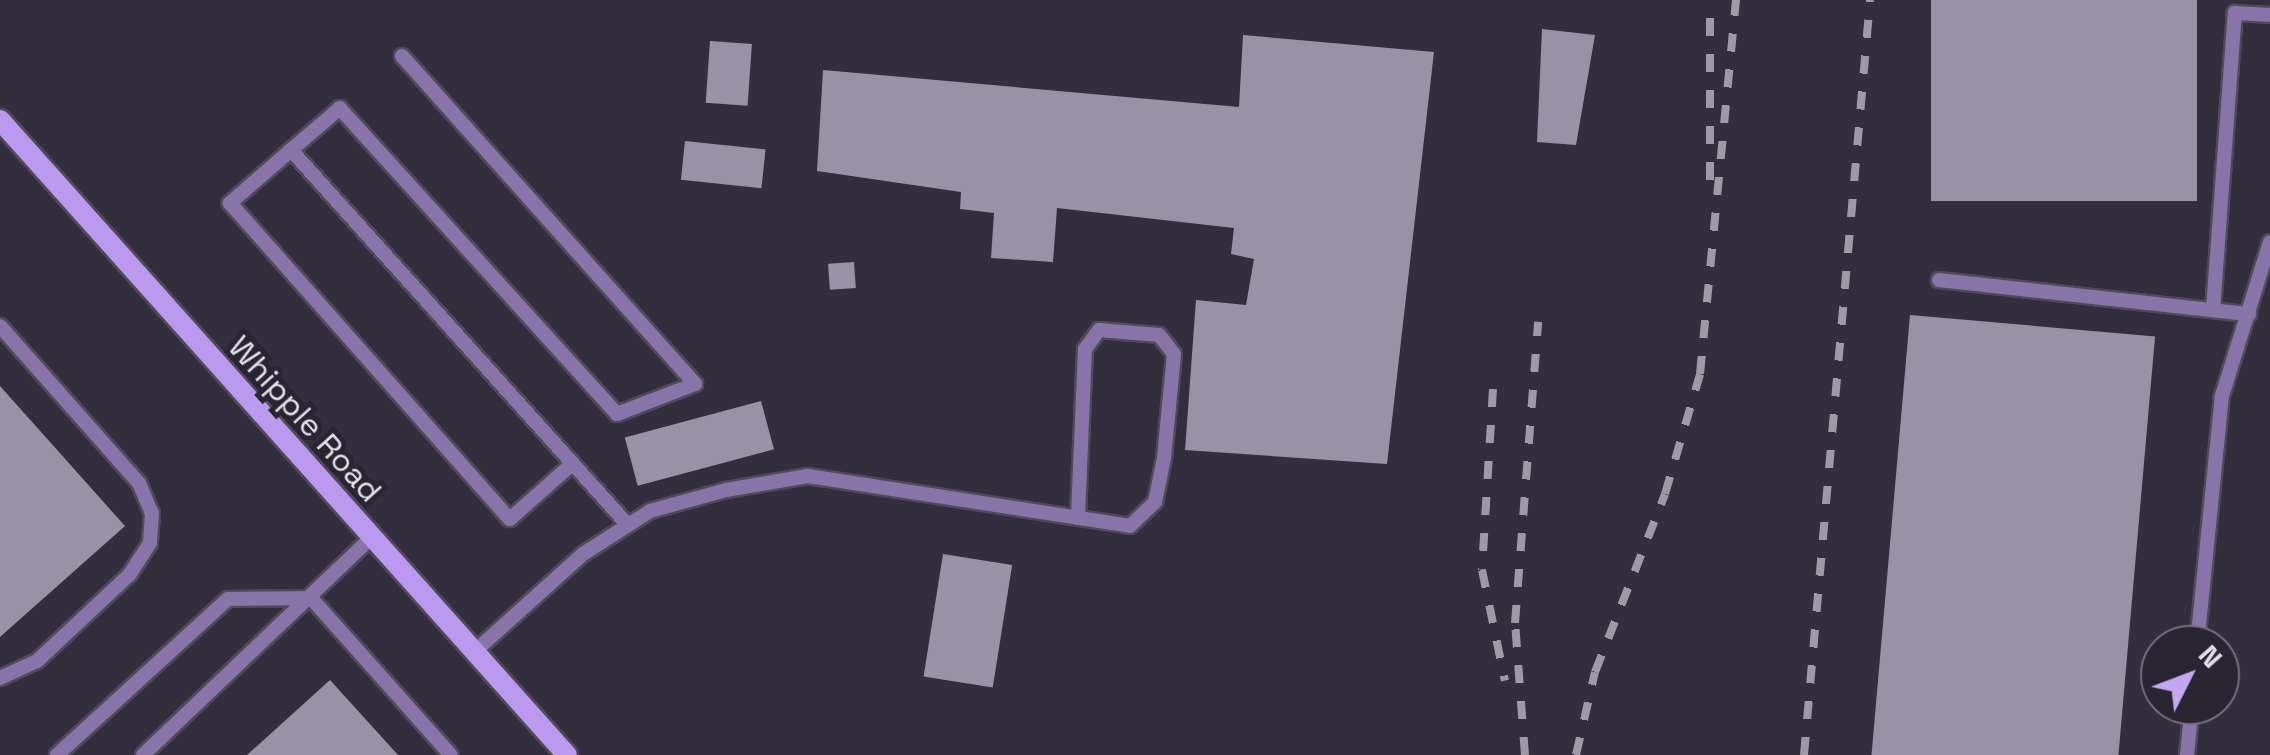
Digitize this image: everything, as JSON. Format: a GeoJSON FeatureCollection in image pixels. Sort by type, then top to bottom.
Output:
{"type":"FeatureCollection","features":[{"type":"Feature","properties":{"kind":"main road","name":"Whipple Road"},"geometry":{"type":"LineString","coordinates":[[3,130],[567,755]]}},
{"type":"Feature","properties":{"kind":"lane"},"geometry":{"type":"LineString","coordinates":[[2213,310],[2235,14],[2270,15]]}},
{"type":"Feature","properties":{"kind":"lane"},"geometry":{"type":"LineString","coordinates":[[402,56],[695,384],[616,414],[340,108],[230,203],[510,519],[573,463]]}},
{"type":"Feature","properties":{"kind":"lane"},"geometry":{"type":"LineString","coordinates":[[291,150],[628,525]]}},
{"type":"Feature","properties":{"kind":"lane"},"geometry":{"type":"LineString","coordinates":[[2199,625],[2222,396],[2270,242]]}},
{"type":"Feature","properties":{"kind":"lane"},"geometry":{"type":"LineString","coordinates":[[1938,280],[2249,314]]}},
{"type":"Feature","properties":{"kind":"lane"},"geometry":{"type":"LineString","coordinates":[[0,326],[139,482],[152,514],[150,543],[129,575],[37,661],[0,678]]}},
{"type":"Feature","properties":{"kind":"lane"},"geometry":{"type":"LineString","coordinates":[[472,653],[650,510],[808,476],[1078,518],[1130,526],[1155,502],[1174,354],[1160,335],[1099,330],[1085,348],[1078,518]]}},
{"type":"Feature","properties":{"kind":"lane"},"geometry":{"type":"LineString","coordinates":[[143,755],[371,538]]}},
{"type":"Feature","properties":{"kind":"lane"},"geometry":{"type":"LineString","coordinates":[[63,753],[228,599],[311,598],[451,755]]}},
{"type":"Feature","properties":{"kind":"lane"},"geometry":{"type":"LineString","coordinates":[[2187,755],[2190,725]]}},
{"type":"Feature","properties":{"kind":"building"},"geometry":{"type":"Polygon","coordinates":[[[1931,0],[2197,0],[2197,201],[1931,201],[1931,0]]]}},
{"type":"Feature","properties":{"kind":"building"},"geometry":{"type":"Polygon","coordinates":[[[1542,29],[1595,35],[1576,145],[1537,142],[1542,29]]]}},
{"type":"Feature","properties":{"kind":"building"},"geometry":{"type":"Polygon","coordinates":[[[1243,35],[1434,52],[1387,464],[1185,450],[1196,300],[1246,305],[1254,259],[1231,254],[1234,228],[1057,208],[1053,262],[991,258],[994,213],[960,209],[961,192],[817,171],[823,70],[1239,107],[1243,35]]]}},
{"type":"Feature","properties":{"kind":"building"},"geometry":{"type":"Polygon","coordinates":[[[710,41],[752,44],[748,106],[706,103],[710,41]]]}},
{"type":"Feature","properties":{"kind":"building"},"geometry":{"type":"Polygon","coordinates":[[[685,141],[766,149],[761,188],[681,180],[685,141]]]}},
{"type":"Feature","properties":{"kind":"building"},"geometry":{"type":"Polygon","coordinates":[[[854,262],[856,288],[830,290],[828,264],[854,262]]]}},
{"type":"Feature","properties":{"kind":"building"},"geometry":{"type":"Polygon","coordinates":[[[1910,315],[2155,336],[2118,755],[1872,755],[1910,315]]]}},
{"type":"Feature","properties":{"kind":"building"},"geometry":{"type":"Polygon","coordinates":[[[0,386],[125,526],[0,637],[0,386]]]}},
{"type":"Feature","properties":{"kind":"building"},"geometry":{"type":"Polygon","coordinates":[[[761,401],[774,449],[638,486],[625,437],[761,401]]]}},
{"type":"Feature","properties":{"kind":"building"},"geometry":{"type":"Polygon","coordinates":[[[943,554],[1012,565],[993,687],[924,676],[943,554]]]}},
{"type":"Feature","properties":{"kind":"building"},"geometry":{"type":"Polygon","coordinates":[[[330,680],[398,755],[247,755],[330,680]]]}},
{"type":"Feature","properties":{"kind":"railway"},"geometry":{"type":"LineString","coordinates":[[1710,0],[1710,180]]}},
{"type":"Feature","properties":{"kind":"railway"},"geometry":{"type":"LineString","coordinates":[[1576,755],[1595,672],[1665,494],[1700,374],[1736,0]]}},
{"type":"Feature","properties":{"kind":"railway"},"geometry":{"type":"LineString","coordinates":[[1804,755],[1870,0]]}},
{"type":"Feature","properties":{"kind":"railway"},"geometry":{"type":"LineString","coordinates":[[1525,755],[1515,623],[1538,322]]}},
{"type":"Feature","properties":{"kind":"railway"},"geometry":{"type":"LineString","coordinates":[[1493,389],[1482,570],[1505,681]]}}]}
